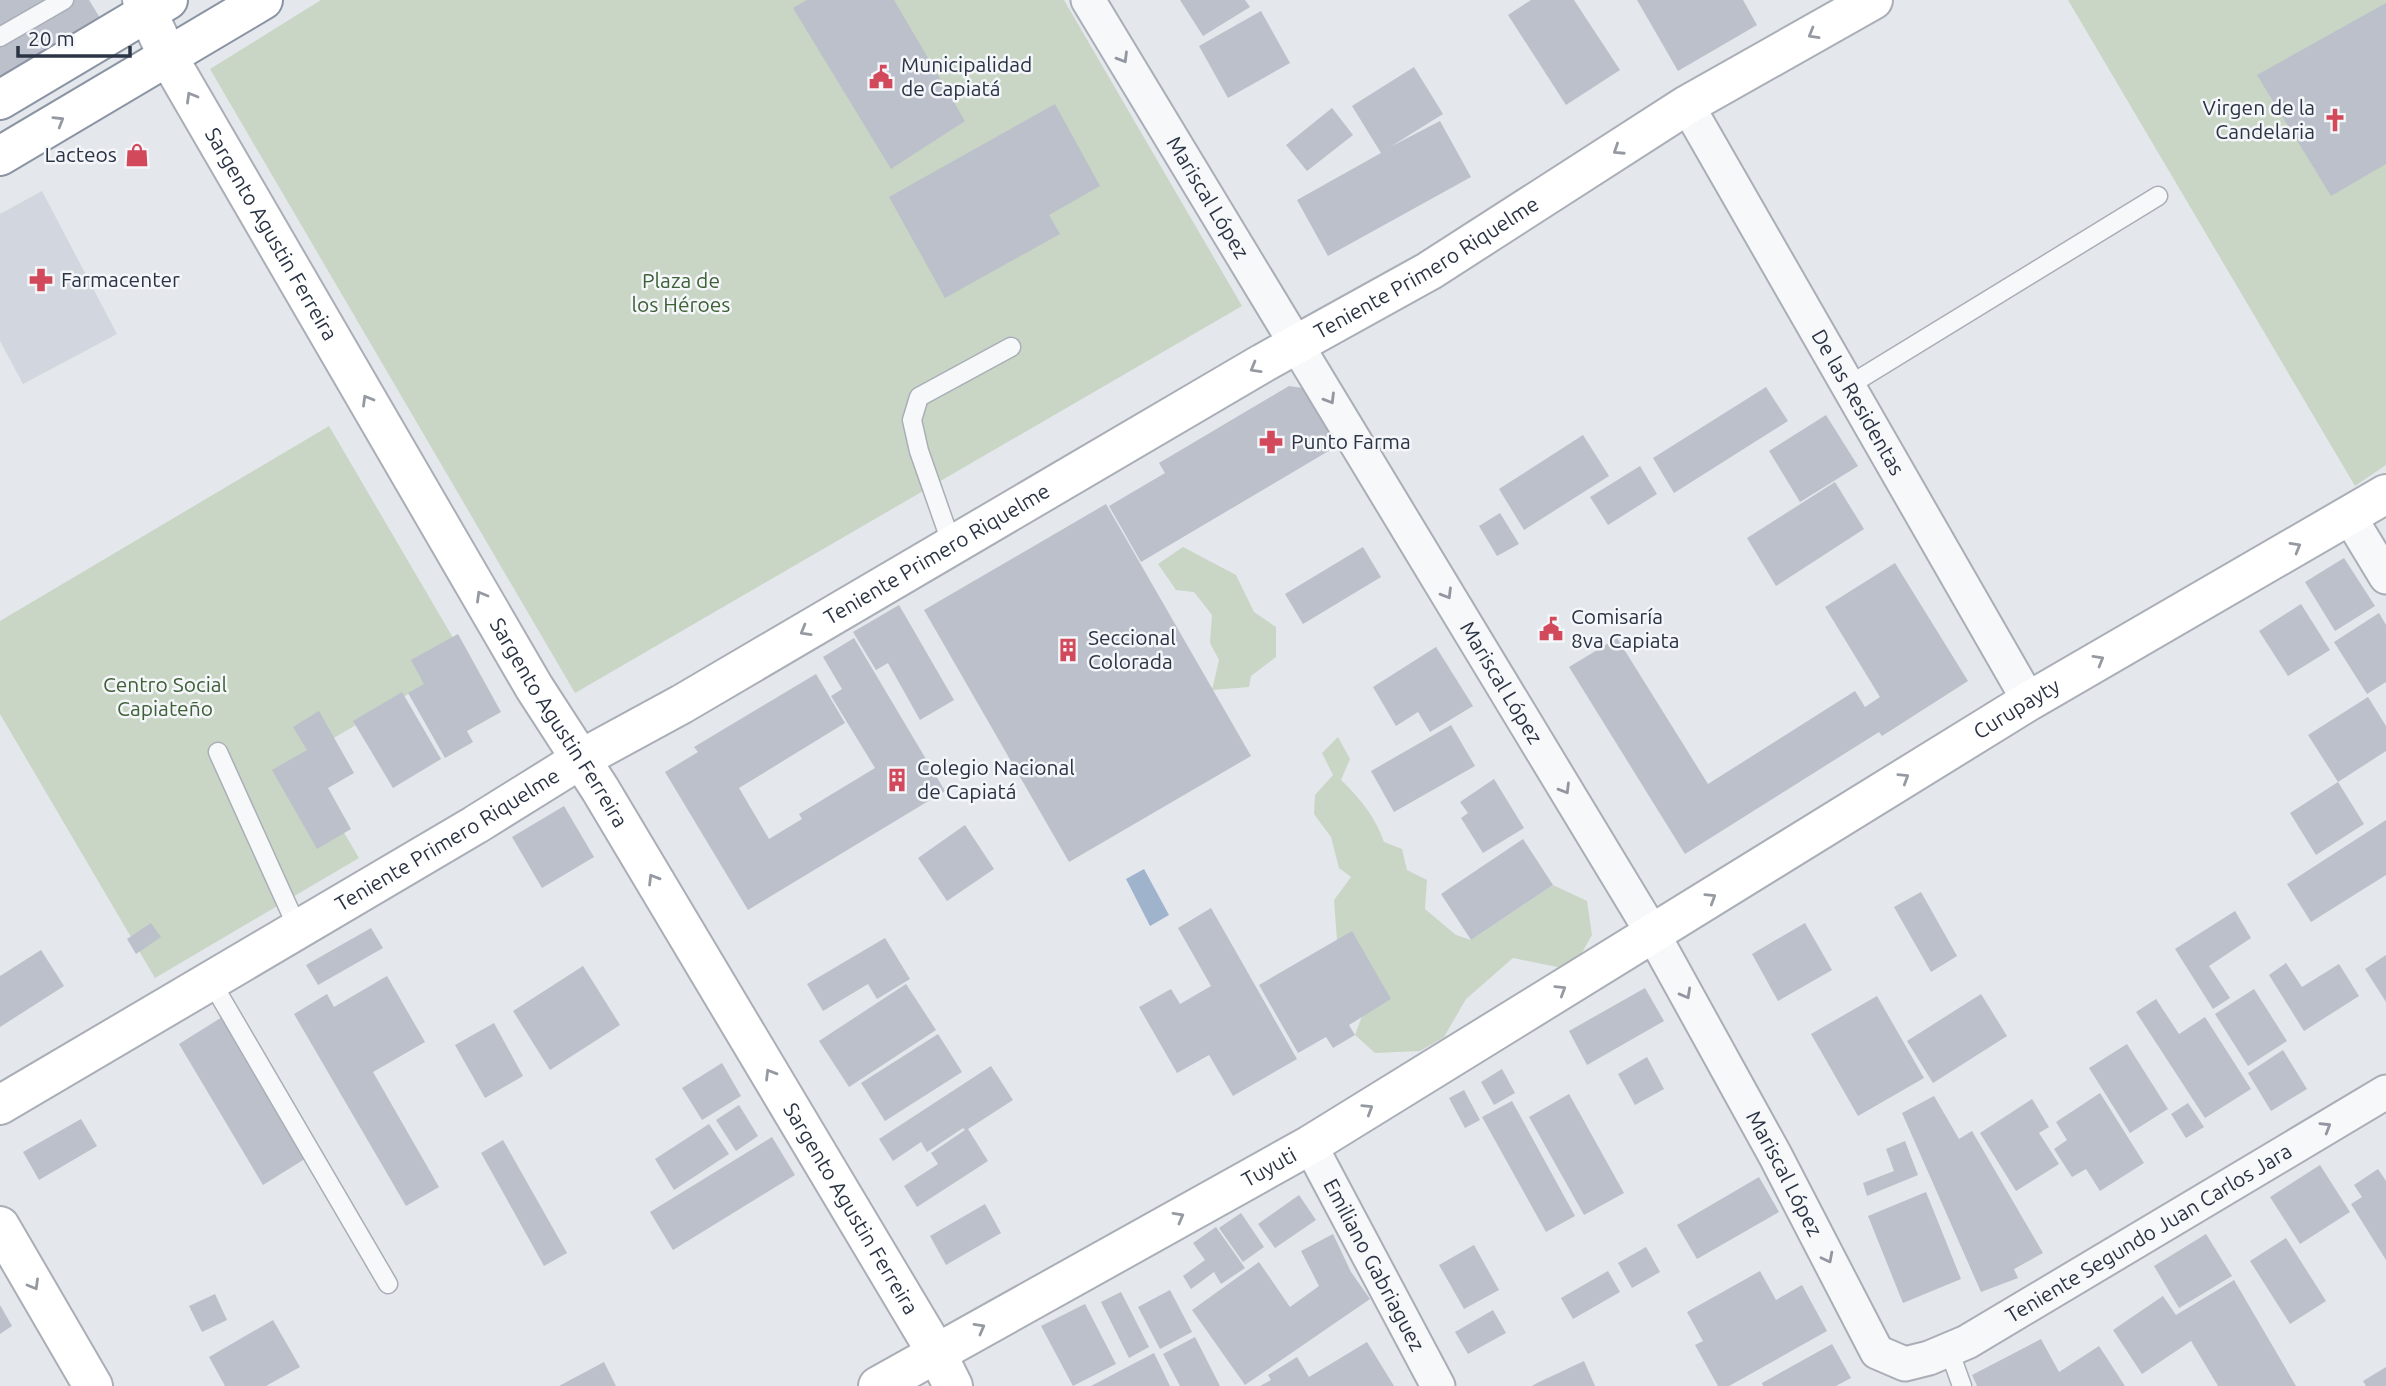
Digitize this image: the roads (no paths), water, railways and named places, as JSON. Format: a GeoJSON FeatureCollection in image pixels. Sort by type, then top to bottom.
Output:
{"type":"FeatureCollection","features":[{"type":"Feature","properties":{"kind":"main road"},"geometry":{"type":"LineString","coordinates":[[0,156],[262,0]]}},
{"type":"Feature","properties":{"kind":"main road","name":"Teniente Primero Riquelme"},"geometry":{"type":"LineString","coordinates":[[0,1105],[581,759],[682,704],[1297,344],[1429,271],[1687,105],[1872,0]]}},
{"type":"Feature","properties":{"kind":"main road"},"geometry":{"type":"LineString","coordinates":[[0,100],[147,3]]}},
{"type":"Feature","properties":{"kind":"main road","name":"Sargento Agustin Ferreira"},"geometry":{"type":"LineString","coordinates":[[147,3],[168,57],[534,687],[581,759],[936,1352],[953,1386]]}},
{"type":"Feature","properties":{"kind":"main road","name":"Curupayty"},"geometry":{"type":"LineString","coordinates":[[1653,934],[2029,701],[2386,494]]}},
{"type":"Feature","properties":{"kind":"main road","name":"Tuyuti"},"geometry":{"type":"LineString","coordinates":[[878,1386],[1310,1145],[1653,934]]}},
{"type":"Feature","properties":{"kind":"main road"},"geometry":{"type":"LineString","coordinates":[[0,1226],[93,1386]]}},
{"type":"Feature","properties":{"kind":"street","name":"Mariscal López"},"geometry":{"type":"LineString","coordinates":[[1087,0],[1653,934],[1775,1155],[1877,1352],[1905,1364]]}},
{"type":"Feature","properties":{"kind":"street","name":"De las Residentas"},"geometry":{"type":"LineString","coordinates":[[1687,105],[2029,701]]}},
{"type":"Feature","properties":{"kind":"street"},"geometry":{"type":"LineString","coordinates":[[2349,516],[2386,576]]}},
{"type":"Feature","properties":{"kind":"street","name":"Teniente Segundo Juan Carlos Jara"},"geometry":{"type":"LineString","coordinates":[[1905,1364],[1967,1342],[2386,1091]]}},
{"type":"Feature","properties":{"kind":"street","name":"Emiliano Gabriaguez"},"geometry":{"type":"LineString","coordinates":[[1310,1145],[1438,1386]]}},
{"type":"Feature","properties":{"kind":"lane"},"geometry":{"type":"LineString","coordinates":[[0,37],[64,0]]}},
{"type":"Feature","properties":{"kind":"lane"},"geometry":{"type":"LineString","coordinates":[[1847,386],[2158,196]]}},
{"type":"Feature","properties":{"kind":"lane"},"geometry":{"type":"LineString","coordinates":[[952,545],[919,451],[912,420],[919,397],[1011,348]]}},
{"type":"Feature","properties":{"kind":"lane"},"geometry":{"type":"LineString","coordinates":[[218,752],[298,929]]}},
{"type":"Feature","properties":{"kind":"lane"},"geometry":{"type":"LineString","coordinates":[[211,981],[227,1013],[388,1284]]}},
{"type":"Feature","properties":{"kind":"lane"},"geometry":{"type":"LineString","coordinates":[[1949,1350],[1962,1386]]}},
{"type":"Feature","properties":{"kind":"water"},"geometry":{"type":"Polygon","coordinates":[[[1144,869],[1169,915],[1150,926],[1126,879],[1144,869]]]}},
{"type":"Feature","properties":{"kind":"place","name":"Municipalidad de Capiatá"},"geometry":{"type":"Point","coordinates":[881,77]}},
{"type":"Feature","properties":{"kind":"place","name":"Virgen de la Candelaria"},"geometry":{"type":"Point","coordinates":[2335,120]}},
{"type":"Feature","properties":{"kind":"place","name":"Lacteos"},"geometry":{"type":"Point","coordinates":[137,155]}},
{"type":"Feature","properties":{"kind":"place","name":"Farmacenter"},"geometry":{"type":"Point","coordinates":[41,280]}},
{"type":"Feature","properties":{"kind":"place","name":"Punto Farma"},"geometry":{"type":"Point","coordinates":[1271,442]}},
{"type":"Feature","properties":{"kind":"place","name":"Comisaría 8va Capiata"},"geometry":{"type":"Point","coordinates":[1551,629]}},
{"type":"Feature","properties":{"kind":"place","name":"Seccional Colorada"},"geometry":{"type":"Point","coordinates":[1068,650]}},
{"type":"Feature","properties":{"kind":"place","name":"Colegio Nacional de Capiatá"},"geometry":{"type":"Point","coordinates":[897,780]}},
{"type":"Feature","properties":{"kind":"park label","name":"Plaza de los Héroes"},"geometry":{"type":"Point","coordinates":[681,293]}},
{"type":"Feature","properties":{"kind":"park label","name":"Centro Social Capiateño"},"geometry":{"type":"Point","coordinates":[165,697]}}]}
